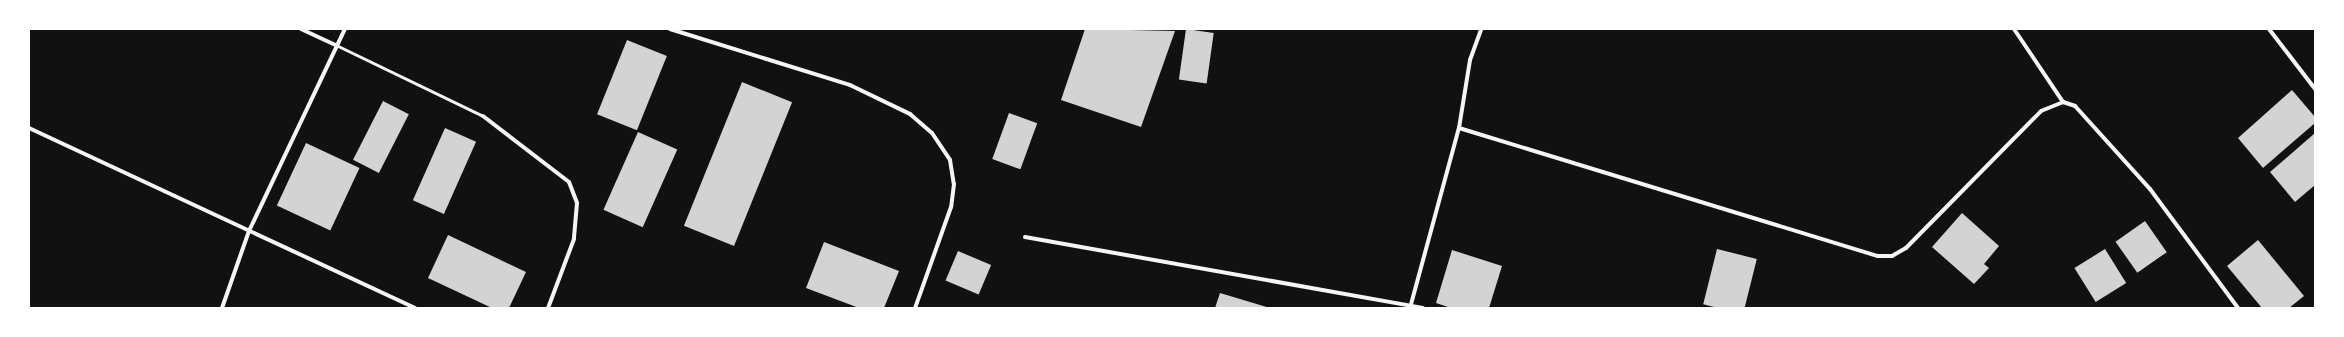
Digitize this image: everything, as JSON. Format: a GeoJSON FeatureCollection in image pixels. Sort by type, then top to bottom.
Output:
{"type":"FeatureCollection","features":[{"type":"Feature","properties":{"kind":"street"},"geometry":{"type":"LineString","coordinates":[[301,29],[336,45]]}},
{"type":"Feature","properties":{"kind":"street"},"geometry":{"type":"LineString","coordinates":[[222,308],[249,231],[336,45],[345,29]]}},
{"type":"Feature","properties":{"kind":"street"},"geometry":{"type":"LineString","coordinates":[[670,29],[850,85],[910,114],[932,133],[950,160],[954,184],[951,207],[915,308]]}},
{"type":"Feature","properties":{"kind":"street"},"geometry":{"type":"LineString","coordinates":[[1411,306],[1459,128],[1470,60],[1480,29]]}},
{"type":"Feature","properties":{"kind":"street"},"geometry":{"type":"LineString","coordinates":[[2014,29],[2063,102],[2075,106],[2150,190],[2238,308]]}},
{"type":"Feature","properties":{"kind":"street"},"geometry":{"type":"LineString","coordinates":[[2269,29],[2315,89]]}},
{"type":"Feature","properties":{"kind":"street"},"geometry":{"type":"LineString","coordinates":[[1459,128],[1878,256],[1892,256],[1906,248],[2041,111],[2063,102]]}},
{"type":"Feature","properties":{"kind":"street"},"geometry":{"type":"LineString","coordinates":[[483,116],[569,182],[577,203],[574,239],[548,308]]}},
{"type":"Feature","properties":{"kind":"street"},"geometry":{"type":"LineString","coordinates":[[29,128],[415,308]]}},
{"type":"Feature","properties":{"kind":"street"},"geometry":{"type":"LineString","coordinates":[[1025,236],[1423,308]]}},
{"type":"Feature","properties":{"kind":"lane"},"geometry":{"type":"LineString","coordinates":[[336,45],[483,116]]}},
{"type":"Feature","properties":{"kind":"building"},"geometry":{"type":"Polygon","coordinates":[[[1085,29],[1175,31],[1141,127],[1061,100],[1085,29]]]}},
{"type":"Feature","properties":{"kind":"building"},"geometry":{"type":"Polygon","coordinates":[[[1186,29],[1214,33],[1207,83],[1179,80],[1186,29]]]}},
{"type":"Feature","properties":{"kind":"building"},"geometry":{"type":"Polygon","coordinates":[[[627,40],[667,56],[637,130],[597,114],[627,40]]]}},
{"type":"Feature","properties":{"kind":"building"},"geometry":{"type":"Polygon","coordinates":[[[742,82],[792,102],[734,246],[684,226],[742,82]]]}},
{"type":"Feature","properties":{"kind":"building"},"geometry":{"type":"Polygon","coordinates":[[[2292,90],[2315,117],[2315,123],[2263,168],[2238,138],[2292,90]]]}},
{"type":"Feature","properties":{"kind":"building"},"geometry":{"type":"Polygon","coordinates":[[[383,101],[409,114],[379,173],[353,160],[383,101]]]}},
{"type":"Feature","properties":{"kind":"building"},"geometry":{"type":"Polygon","coordinates":[[[1009,113],[1037,123],[1020,169],[992,159],[1009,113]]]}},
{"type":"Feature","properties":{"kind":"building"},"geometry":{"type":"Polygon","coordinates":[[[445,128],[476,142],[444,214],[413,200],[445,128]]]}},
{"type":"Feature","properties":{"kind":"building"},"geometry":{"type":"Polygon","coordinates":[[[638,132],[677,149],[643,227],[603,210],[638,132]]]}},
{"type":"Feature","properties":{"kind":"building"},"geometry":{"type":"Polygon","coordinates":[[[2315,133],[2315,185],[2295,202],[2270,172],[2315,133]]]}},
{"type":"Feature","properties":{"kind":"building"},"geometry":{"type":"Polygon","coordinates":[[[306,143],[359,168],[330,230],[277,206],[306,143]]]}},
{"type":"Feature","properties":{"kind":"building"},"geometry":{"type":"Polygon","coordinates":[[[1962,213],[1999,246],[1984,264],[1989,268],[1974,284],[1932,247],[1962,213]]]}},
{"type":"Feature","properties":{"kind":"building"},"geometry":{"type":"Polygon","coordinates":[[[2145,221],[2167,252],[2137,273],[2116,242],[2145,221]]]}},
{"type":"Feature","properties":{"kind":"building"},"geometry":{"type":"Polygon","coordinates":[[[448,235],[526,272],[509,308],[492,308],[428,278],[448,235]]]}},
{"type":"Feature","properties":{"kind":"building"},"geometry":{"type":"Polygon","coordinates":[[[2258,240],[2304,296],[2289,308],[2262,308],[2227,266],[2258,240]]]}},
{"type":"Feature","properties":{"kind":"building"},"geometry":{"type":"Polygon","coordinates":[[[824,242],[899,271],[884,308],[859,308],[806,288],[824,242]]]}},
{"type":"Feature","properties":{"kind":"building"},"geometry":{"type":"Polygon","coordinates":[[[1717,249],[1757,259],[1745,308],[1718,308],[1703,304],[1717,249]]]}},
{"type":"Feature","properties":{"kind":"building"},"geometry":{"type":"Polygon","coordinates":[[[2105,249],[2126,283],[2096,302],[2074,268],[2105,249]]]}},
{"type":"Feature","properties":{"kind":"building"},"geometry":{"type":"Polygon","coordinates":[[[1452,250],[1502,266],[1489,308],[1451,308],[1436,303],[1452,250]]]}},
{"type":"Feature","properties":{"kind":"building"},"geometry":{"type":"Polygon","coordinates":[[[958,251],[991,265],[979,295],[945,280],[958,251]]]}},
{"type":"Feature","properties":{"kind":"building"},"geometry":{"type":"Polygon","coordinates":[[[1220,293],[1270,308],[1215,308],[1220,293]]]}}]}
